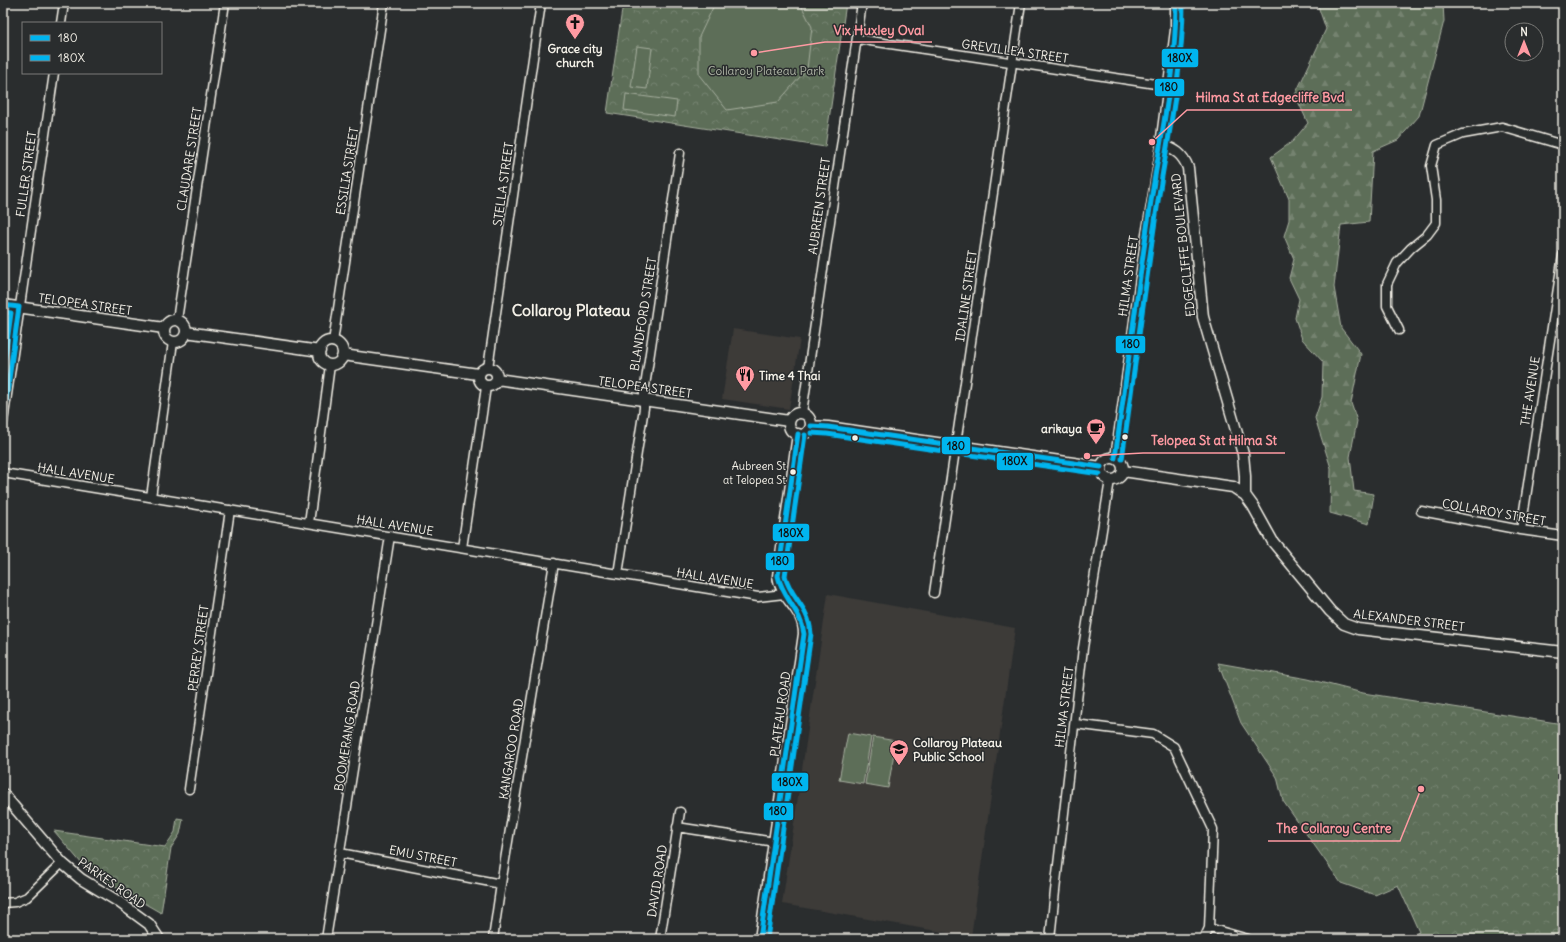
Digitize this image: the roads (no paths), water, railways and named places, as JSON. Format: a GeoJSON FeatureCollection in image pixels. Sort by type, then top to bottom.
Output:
{"type":"FeatureCollection","features":[{"type":"Feature","properties":{"kind":"street"},"geometry":{"type":"LineString","coordinates":[[61,22],[64,3]]}},
{"type":"Feature","properties":{"kind":"street","name":"CLAUDARE STREET"},"geometry":{"type":"LineString","coordinates":[[177,320],[225,3]]}},
{"type":"Feature","properties":{"kind":"street","name":"ESSILIA STREET"},"geometry":{"type":"LineString","coordinates":[[333,342],[384,3]]}},
{"type":"Feature","properties":{"kind":"street","name":"STELLA STREET"},"geometry":{"type":"LineString","coordinates":[[488,368],[541,3]]}},
{"type":"Feature","properties":{"kind":"street","name":"AUBREEN STREET"},"geometry":{"type":"LineString","coordinates":[[802,413],[862,3]]}},
{"type":"Feature","properties":{"kind":"street","name":"IDALINE STREET"},"geometry":{"type":"LineString","coordinates":[[934,593],[1021,3]]}},
{"type":"Feature","properties":{"kind":"street"},"geometry":{"type":"LineString","coordinates":[[1161,145],[1170,86],[1176,30],[1176,3]]}},
{"type":"Feature","properties":{"kind":"street","name":"GREVILLEA STREET"},"geometry":{"type":"LineString","coordinates":[[857,39],[1170,86]]}},
{"type":"Feature","properties":{"kind":"street","name":"FULLER STREET"},"geometry":{"type":"LineString","coordinates":[[3,422],[54,74]]}},
{"type":"Feature","properties":{"kind":"street"},"geometry":{"type":"LineString","coordinates":[[1399,330],[1387,306],[1387,284],[1397,263],[1410,248],[1427,235],[1436,223],[1436,200],[1431,166],[1437,145],[1463,134],[1502,127],[1563,145]]}},
{"type":"Feature","properties":{"kind":"street","name":"HILMA STREET"},"geometry":{"type":"LineString","coordinates":[[1115,458],[1145,241],[1161,145]]}},
{"type":"Feature","properties":{"kind":"street","name":"EDGECLIFFE BOULEVARD"},"geometry":{"type":"LineString","coordinates":[[1161,145],[1179,153],[1186,161],[1188,168],[1203,317],[1243,454],[1245,495]]}},
{"type":"Feature","properties":{"kind":"street","name":"BLANDFORD STREET"},"geometry":{"type":"LineString","coordinates":[[618,574],[644,408],[680,153]]}},
{"type":"Feature","properties":{"kind":"street","name":"THE AVENUE"},"geometry":{"type":"LineString","coordinates":[[1521,530],[1563,255]]}},
{"type":"Feature","properties":{"kind":"street","name":"TELOPEA STREET"},"geometry":{"type":"LineString","coordinates":[[3,305],[164,328]]}},
{"type":"Feature","properties":{"kind":"street"},"geometry":{"type":"LineString","coordinates":[[170,320],[177,320],[185,325],[186,332],[183,338],[177,342],[174,342],[167,338],[164,328],[170,320]]}},
{"type":"Feature","properties":{"kind":"street"},"geometry":{"type":"LineString","coordinates":[[186,332],[320,351]]}},
{"type":"Feature","properties":{"kind":"street"},"geometry":{"type":"LineString","coordinates":[[151,497],[174,342]]}},
{"type":"Feature","properties":{"kind":"street"},"geometry":{"type":"LineString","coordinates":[[333,342],[340,345],[343,355],[337,364],[330,365],[326,364],[321,358],[320,351],[326,343],[333,342]]}},
{"type":"Feature","properties":{"kind":"street"},"geometry":{"type":"LineString","coordinates":[[343,355],[478,374]]}},
{"type":"Feature","properties":{"kind":"street"},"geometry":{"type":"LineString","coordinates":[[309,523],[330,365]]}},
{"type":"Feature","properties":{"kind":"street"},"geometry":{"type":"LineString","coordinates":[[478,374],[482,370],[488,368],[494,370],[497,378],[495,384],[486,387]]}},
{"type":"Feature","properties":{"kind":"street"},"geometry":{"type":"LineString","coordinates":[[478,374],[479,381],[486,387]]}},
{"type":"Feature","properties":{"kind":"street","name":"TELOPEA STREET"},"geometry":{"type":"LineString","coordinates":[[497,378],[789,421]]}},
{"type":"Feature","properties":{"kind":"street"},"geometry":{"type":"LineString","coordinates":[[462,548],[486,387]]}},
{"type":"Feature","properties":{"kind":"street"},"geometry":{"type":"LineString","coordinates":[[802,413],[810,419],[810,426],[807,432],[798,434],[791,430],[789,421],[793,415],[802,413]]}},
{"type":"Feature","properties":{"kind":"street"},"geometry":{"type":"LineString","coordinates":[[810,426],[828,427],[1101,467]]}},
{"type":"Feature","properties":{"kind":"street"},"geometry":{"type":"LineString","coordinates":[[784,594],[780,587],[778,576],[798,434]]}},
{"type":"Feature","properties":{"kind":"street"},"geometry":{"type":"LineString","coordinates":[[1115,458],[1123,464],[1123,471],[1117,479],[1110,480],[1103,475],[1101,467],[1108,459],[1115,458]]}},
{"type":"Feature","properties":{"kind":"street"},"geometry":{"type":"LineString","coordinates":[[1123,471],[1233,487],[1245,495]]}},
{"type":"Feature","properties":{"kind":"street","name":"HALL AVENUE"},"geometry":{"type":"LineString","coordinates":[[3,473],[758,597],[784,594]]}},
{"type":"Feature","properties":{"kind":"street","name":"HILMA STREET"},"geometry":{"type":"LineString","coordinates":[[1050,939],[1083,648],[1110,480]]}},
{"type":"Feature","properties":{"kind":"street","name":"ALEXANDER STREET"},"geometry":{"type":"LineString","coordinates":[[1245,495],[1274,542],[1330,612],[1344,624],[1358,629],[1563,652]]}},
{"type":"Feature","properties":{"kind":"street","name":"PERREY STREET"},"geometry":{"type":"LineString","coordinates":[[189,789],[230,510]]}},
{"type":"Feature","properties":{"kind":"street","name":"COLLAROY STREET"},"geometry":{"type":"LineString","coordinates":[[1421,511],[1521,530],[1563,536]]}},
{"type":"Feature","properties":{"kind":"street","name":"BOOMERANG ROAD"},"geometry":{"type":"LineString","coordinates":[[326,939],[390,536]]}},
{"type":"Feature","properties":{"kind":"street","name":"KANGAROO ROAD"},"geometry":{"type":"LineString","coordinates":[[493,939],[500,884],[554,564]]}},
{"type":"Feature","properties":{"kind":"street","name":"PLATEAU ROAD"},"geometry":{"type":"LineString","coordinates":[[760,939],[804,634],[802,618],[784,594]]}},
{"type":"Feature","properties":{"kind":"street"},"geometry":{"type":"LineString","coordinates":[[1075,724],[1153,734],[1174,747],[1213,829],[1209,928],[1204,939]]}},
{"type":"Feature","properties":{"kind":"street","name":"PARKES ROAD"},"geometry":{"type":"LineString","coordinates":[[3,794],[62,863],[81,879],[119,902],[149,924],[159,939]]}},
{"type":"Feature","properties":{"kind":"street","name":"DAVID ROAD"},"geometry":{"type":"LineString","coordinates":[[660,939],[680,812]]}},
{"type":"Feature","properties":{"kind":"street"},"geometry":{"type":"LineString","coordinates":[[677,827],[775,842]]}},
{"type":"Feature","properties":{"kind":"street","name":"EMU STREET"},"geometry":{"type":"LineString","coordinates":[[340,853],[500,884]]}},
{"type":"Feature","properties":{"kind":"street"},"geometry":{"type":"LineString","coordinates":[[3,903],[15,902],[27,897],[62,863]]}},
{"type":"Feature","properties":{"kind":"street"},"geometry":{"type":"LineString","coordinates":[[1209,928],[1248,939]]}},
{"type":"Feature","properties":{"kind":"place","name":"Grace city church"},"geometry":{"type":"Point","coordinates":[575,40]}},
{"type":"Feature","properties":{"kind":"place","name":"Vix Huxley Oval"},"geometry":{"type":"Point","coordinates":[754,53]}},
{"type":"Feature","properties":{"kind":"place","name":"Hilma St at Edgecliffe Bvd"},"geometry":{"type":"Point","coordinates":[1152,142]}},
{"type":"Feature","properties":{"kind":"place","name":"Time 4 Thai"},"geometry":{"type":"Point","coordinates":[745,392]}},
{"type":"Feature","properties":{"kind":"place","name":"arikaya"},"geometry":{"type":"Point","coordinates":[1096,445]}},
{"type":"Feature","properties":{"kind":"place","name":"Telopea St at Hilma St"},"geometry":{"type":"Point","coordinates":[1087,456]}},
{"type":"Feature","properties":{"kind":"place","name":"Aubreen St at Telopea St"},"geometry":{"type":"Point","coordinates":[793,472]}},
{"type":"Feature","properties":{"kind":"place","name":"Collaroy Plateau Public School"},"geometry":{"type":"Point","coordinates":[899,766]}},
{"type":"Feature","properties":{"kind":"place","name":"The Collaroy Centre"},"geometry":{"type":"Point","coordinates":[1421,789]}},
{"type":"Feature","properties":{"kind":"district","name":"Collaroy Plateau"},"geometry":{"type":"Point","coordinates":[571,310]}},
{"type":"Feature","properties":{"kind":"park label","name":"Collaroy Plateau Park"},"geometry":{"type":"Point","coordinates":[766,70]}}]}
